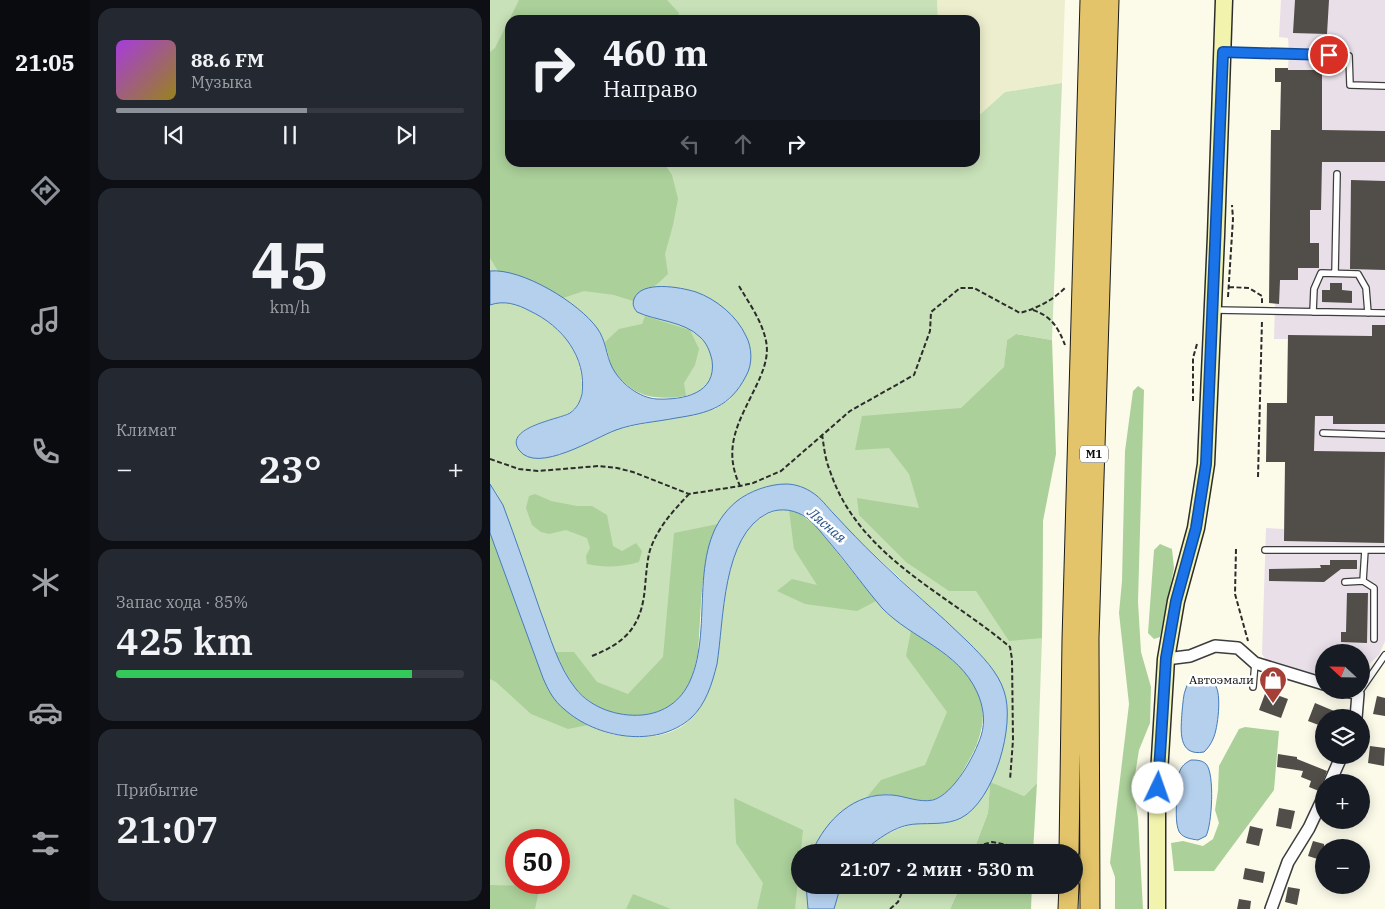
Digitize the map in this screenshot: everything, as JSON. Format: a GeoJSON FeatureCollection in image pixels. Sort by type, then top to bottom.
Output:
{"type":"FeatureCollection","features":[{"type":"Feature","properties":{"kind":"highway","name":"М1"},"geometry":{"type":"LineString","coordinates":[[1069,844],[1072,640],[1090,0]]}},
{"type":"Feature","properties":{"kind":"highway","name":"М1"},"geometry":{"type":"LineString","coordinates":[[1090,909],[1089,638],[1109,0]]}},
{"type":"Feature","properties":{"kind":"highway"},"geometry":{"type":"LineString","coordinates":[[1068,909],[1069,894]]}},
{"type":"Feature","properties":{"kind":"main road"},"geometry":{"type":"LineString","coordinates":[[1157,909],[1157,807],[1166,658],[1176,601],[1196,528],[1206,464],[1224,0]]}},
{"type":"Feature","properties":{"kind":"street"},"geometry":{"type":"LineString","coordinates":[[1166,658],[1190,656],[1216,646],[1238,648],[1254,663],[1315,681]]}},
{"type":"Feature","properties":{"kind":"street"},"geometry":{"type":"LineString","coordinates":[[1271,909],[1288,862],[1315,815]]}},
{"type":"Feature","properties":{"kind":"lane"},"geometry":{"type":"LineString","coordinates":[[1223,52],[1349,56],[1350,85],[1385,86]]}},
{"type":"Feature","properties":{"kind":"lane"},"geometry":{"type":"LineString","coordinates":[[1335,273],[1336,174]]}},
{"type":"Feature","properties":{"kind":"lane"},"geometry":{"type":"LineString","coordinates":[[1313,312],[1314,289],[1321,273],[1335,273],[1358,274],[1366,288],[1368,313]]}},
{"type":"Feature","properties":{"kind":"lane"},"geometry":{"type":"LineString","coordinates":[[1212,310],[1385,313]]}},
{"type":"Feature","properties":{"kind":"lane"},"geometry":{"type":"LineString","coordinates":[[1324,433],[1385,435]]}},
{"type":"Feature","properties":{"kind":"lane"},"geometry":{"type":"LineString","coordinates":[[1265,550],[1385,550]]}},
{"type":"Feature","properties":{"kind":"lane"},"geometry":{"type":"LineString","coordinates":[[1362,581],[1365,550]]}},
{"type":"Feature","properties":{"kind":"lane"},"geometry":{"type":"LineString","coordinates":[[1345,582],[1362,581],[1374,588],[1374,639]]}},
{"type":"Feature","properties":{"kind":"lane"},"geometry":{"type":"LineString","coordinates":[[1370,677],[1385,655]]}},
{"type":"Feature","properties":{"kind":"lane"},"geometry":{"type":"LineString","coordinates":[[1253,687],[1254,663]]}},
{"type":"Feature","properties":{"kind":"path"},"geometry":{"type":"LineString","coordinates":[[739,286],[764,332],[767,352],[762,374],[733,440],[732,463],[740,486]]}},
{"type":"Feature","properties":{"kind":"path"},"geometry":{"type":"LineString","coordinates":[[490,459],[519,469],[538,470],[600,466],[617,468],[634,472],[689,494],[753,484],[781,471],[850,411],[914,375],[930,331],[930,312],[960,288],[974,288],[1020,313],[1033,310],[1053,298],[1067,286]]}},
{"type":"Feature","properties":{"kind":"path"},"geometry":{"type":"LineString","coordinates":[[1033,310],[1053,321],[1067,350]]}},
{"type":"Feature","properties":{"kind":"path"},"geometry":{"type":"LineString","coordinates":[[1258,477],[1261,337]]}},
{"type":"Feature","properties":{"kind":"path"},"geometry":{"type":"LineString","coordinates":[[1193,401],[1193,358],[1197,343]]}},
{"type":"Feature","properties":{"kind":"path"},"geometry":{"type":"LineString","coordinates":[[822,434],[826,458],[836,487],[853,518],[865,533],[902,568],[1010,647],[1012,659],[1013,740],[1010,780]]}},
{"type":"Feature","properties":{"kind":"path"},"geometry":{"type":"LineString","coordinates":[[592,656],[625,638],[634,627],[644,598],[647,566],[655,539],[670,514],[689,494]]}},
{"type":"Feature","properties":{"kind":"path"},"geometry":{"type":"LineString","coordinates":[[1236,549],[1235,594],[1254,663]]}},
{"type":"Feature","properties":{"kind":"path"},"geometry":{"type":"LineString","coordinates":[[985,844],[992,842],[1002,844]]}},
{"type":"Feature","properties":{"kind":"path"},"geometry":{"type":"LineString","coordinates":[[890,909],[898,902],[901,894]]}},
{"type":"Feature","properties":{"kind":"shaded area"},"geometry":{"type":"Polygon","coordinates":[[[1281,0],[1385,0],[1385,641],[1379,655],[1370,664],[1370,644],[1315,644],[1315,674],[1266,660],[1262,654],[1266,528],[1284,529],[1288,339],[1274,339],[1275,304],[1269,303],[1271,130],[1280,130],[1281,82],[1275,82],[1275,68],[1288,68],[1289,54],[1288,38],[1279,37],[1281,0]]]}},
{"type":"Feature","properties":{"kind":"green space"},"geometry":{"type":"Polygon","coordinates":[[[490,0],[937,0],[938,15],[505,15],[505,167],[980,167],[980,114],[1005,92],[1062,83],[1052,340],[1016,334],[1007,340],[1003,382],[1043,521],[1042,638],[1037,783],[1024,796],[990,783],[988,813],[976,844],[871,844],[892,832],[982,797],[993,775],[1004,741],[1006,729],[1005,694],[993,670],[973,647],[802,487],[776,485],[754,491],[734,504],[718,524],[666,709],[568,676],[555,652],[497,494],[490,484],[490,305],[505,303],[515,305],[542,318],[553,326],[570,345],[580,369],[582,382],[581,396],[577,406],[569,413],[531,426],[523,431],[518,437],[517,445],[523,454],[560,455],[618,429],[715,409],[729,400],[740,386],[732,316],[710,300],[684,289],[690,330],[700,336],[708,347],[713,361],[713,376],[702,390],[690,395],[672,398],[498,271],[490,271],[490,0]]]}},
{"type":"Feature","properties":{"kind":"green space"},"geometry":{"type":"Polygon","coordinates":[[[519,0],[667,0],[679,13],[678,15],[512,15],[519,0]]]}},
{"type":"Feature","properties":{"kind":"green space"},"geometry":{"type":"Polygon","coordinates":[[[937,0],[1065,0],[1062,83],[1005,92],[980,114],[980,15],[938,15],[937,0]]]}},
{"type":"Feature","properties":{"kind":"green space"},"geometry":{"type":"Polygon","coordinates":[[[505,28],[505,167],[667,167],[672,175],[678,199],[665,254],[668,274],[656,285],[639,293],[633,301],[614,295],[584,291],[563,298],[519,276],[498,271],[490,258],[490,52],[495,48],[505,28]]]}},
{"type":"Feature","properties":{"kind":"green space"},"geometry":{"type":"Polygon","coordinates":[[[645,316],[690,330],[699,349],[695,365],[684,383],[686,396],[662,398],[647,396],[624,382],[612,368],[605,342],[619,329],[642,324],[645,316]]]}},
{"type":"Feature","properties":{"kind":"green space"},"geometry":{"type":"Polygon","coordinates":[[[1016,334],[1052,340],[1056,454],[1043,521],[1042,638],[1009,641],[976,591],[949,591],[906,562],[859,515],[857,498],[919,508],[909,474],[889,448],[855,450],[862,416],[961,408],[1004,367],[1007,340],[1016,334]]]}},
{"type":"Feature","properties":{"kind":"green space"},"geometry":{"type":"Polygon","coordinates":[[[1138,386],[1144,390],[1138,602],[1141,652],[1151,687],[1150,723],[1139,750],[1133,788],[1138,818],[1143,909],[1115,909],[1115,877],[1110,863],[1129,704],[1119,613],[1122,581],[1125,451],[1133,391],[1138,386]]]}},
{"type":"Feature","properties":{"kind":"green space"},"geometry":{"type":"Polygon","coordinates":[[[535,494],[551,501],[577,506],[592,506],[607,515],[613,546],[622,551],[636,543],[642,551],[639,562],[613,566],[587,564],[586,556],[590,548],[587,538],[566,530],[549,534],[541,532],[532,525],[526,508],[529,496],[535,494]]]}},
{"type":"Feature","properties":{"kind":"green space"},"geometry":{"type":"Polygon","coordinates":[[[779,510],[799,513],[892,617],[939,648],[977,746],[849,806],[832,821],[816,844],[791,844],[791,894],[807,894],[808,909],[490,909],[490,533],[543,679],[601,730],[611,734],[626,736],[670,732],[697,712],[712,679],[733,559],[750,528],[779,510]]]}},
{"type":"Feature","properties":{"kind":"green space"},"geometry":{"type":"Polygon","coordinates":[[[789,510],[799,513],[816,526],[876,601],[857,611],[805,604],[777,591],[792,579],[817,585],[794,549],[789,510]]]}},
{"type":"Feature","properties":{"kind":"green space"},"geometry":{"type":"Polygon","coordinates":[[[718,524],[707,555],[701,603],[698,653],[687,688],[674,702],[662,710],[649,714],[636,716],[621,714],[595,705],[584,697],[571,682],[555,652],[574,652],[597,682],[628,694],[663,657],[674,533],[718,524]]]}},
{"type":"Feature","properties":{"kind":"green space"},"geometry":{"type":"Polygon","coordinates":[[[490,533],[548,690],[564,709],[588,725],[568,729],[531,714],[496,682],[490,679],[490,533]]]}},
{"type":"Feature","properties":{"kind":"green space"},"geometry":{"type":"Polygon","coordinates":[[[1160,544],[1172,549],[1174,568],[1160,637],[1154,639],[1148,633],[1154,550],[1160,544]]]}},
{"type":"Feature","properties":{"kind":"green space"},"geometry":{"type":"Polygon","coordinates":[[[911,631],[948,657],[963,670],[974,685],[981,701],[983,719],[978,740],[958,780],[941,796],[924,801],[890,795],[867,797],[881,780],[925,765],[947,712],[906,656],[911,631]]]}},
{"type":"Feature","properties":{"kind":"green space"},"geometry":{"type":"Polygon","coordinates":[[[1245,727],[1279,731],[1274,790],[1214,871],[1174,871],[1171,843],[1183,841],[1203,846],[1213,839],[1219,823],[1215,810],[1219,766],[1239,729],[1245,727]]]}},
{"type":"Feature","properties":{"kind":"green space"},"geometry":{"type":"Polygon","coordinates":[[[990,782],[1024,796],[1037,783],[1033,844],[976,844],[988,813],[990,782]]]}},
{"type":"Feature","properties":{"kind":"green space"},"geometry":{"type":"Polygon","coordinates":[[[734,798],[803,830],[802,844],[791,844],[791,894],[797,894],[795,909],[757,909],[763,883],[736,843],[734,798]]]}},
{"type":"Feature","properties":{"kind":"green space"},"geometry":{"type":"Polygon","coordinates":[[[490,885],[505,885],[505,894],[538,894],[535,909],[490,909],[490,885]]]}},
{"type":"Feature","properties":{"kind":"green space"},"geometry":{"type":"Polygon","coordinates":[[[633,894],[671,909],[626,909],[633,894]]]}},
{"type":"Feature","properties":{"kind":"green space"},"geometry":{"type":"Polygon","coordinates":[[[838,894],[957,894],[950,909],[834,909],[838,894]]]}},
{"type":"Feature","properties":{"kind":"green space"},"geometry":{"type":"Polygon","coordinates":[[[957,894],[1032,894],[1031,909],[950,909],[957,894]]]}},
{"type":"Feature","properties":{"kind":"water"},"geometry":{"type":"Polygon","coordinates":[[[490,271],[518,275],[533,281],[564,298],[577,308],[589,318],[600,333],[615,373],[631,389],[644,396],[667,399],[696,393],[704,388],[709,381],[712,371],[712,360],[708,348],[702,339],[693,332],[678,324],[636,311],[633,303],[634,299],[644,289],[662,286],[681,288],[704,295],[725,309],[737,322],[748,340],[751,356],[750,366],[733,395],[726,402],[708,411],[623,428],[552,457],[528,457],[519,450],[516,442],[519,435],[535,425],[570,413],[575,409],[582,394],[583,380],[576,355],[570,344],[552,325],[542,317],[515,305],[500,303],[490,305],[490,271]]]}},
{"type":"Feature","properties":{"kind":"water","name":"Лясная"},"geometry":{"type":"Polygon","coordinates":[[[490,484],[503,505],[559,661],[576,689],[589,701],[606,710],[633,715],[650,714],[671,705],[682,694],[690,681],[697,659],[700,636],[705,562],[711,540],[721,519],[742,497],[766,487],[790,484],[810,491],[888,569],[968,642],[998,677],[1004,691],[1007,706],[1007,723],[999,761],[992,779],[973,809],[956,820],[945,823],[916,824],[901,827],[872,844],[816,844],[833,819],[843,810],[865,798],[878,795],[892,795],[923,801],[933,800],[949,790],[963,773],[978,744],[983,730],[983,713],[977,692],[969,678],[947,655],[894,619],[882,608],[837,551],[803,515],[788,510],[778,510],[768,513],[753,524],[742,540],[733,559],[724,603],[717,664],[711,686],[701,706],[691,718],[677,728],[661,734],[644,736],[626,736],[592,727],[577,719],[557,702],[543,678],[490,533],[490,484]]]}},
{"type":"Feature","properties":{"kind":"water"},"geometry":{"type":"Polygon","coordinates":[[[1197,678],[1213,683],[1217,689],[1219,703],[1215,734],[1204,752],[1189,750],[1182,740],[1181,733],[1185,691],[1189,683],[1197,678]]]}},
{"type":"Feature","properties":{"kind":"water"},"geometry":{"type":"Polygon","coordinates":[[[1191,760],[1201,761],[1206,764],[1209,769],[1212,788],[1208,830],[1206,836],[1198,840],[1182,835],[1177,822],[1178,777],[1182,767],[1191,760]]]}},
{"type":"Feature","properties":{"kind":"water"},"geometry":{"type":"Polygon","coordinates":[[[807,894],[838,894],[834,909],[808,909],[807,894]]]}},
{"type":"Feature","properties":{"kind":"building"},"geometry":{"type":"Polygon","coordinates":[[[1295,0],[1329,0],[1327,34],[1293,33],[1295,0]]]}},
{"type":"Feature","properties":{"kind":"building"},"geometry":{"type":"Polygon","coordinates":[[[1275,68],[1322,70],[1322,130],[1385,131],[1385,162],[1322,162],[1321,210],[1310,210],[1310,243],[1319,243],[1319,268],[1298,268],[1298,280],[1280,280],[1279,304],[1269,303],[1271,130],[1280,130],[1281,82],[1275,82],[1275,68]]]}},
{"type":"Feature","properties":{"kind":"building"},"geometry":{"type":"Polygon","coordinates":[[[1351,180],[1385,181],[1385,270],[1350,269],[1351,180]]]}},
{"type":"Feature","properties":{"kind":"building"},"geometry":{"type":"Polygon","coordinates":[[[1330,283],[1342,283],[1342,290],[1352,291],[1352,303],[1322,302],[1322,290],[1330,290],[1330,283]]]}},
{"type":"Feature","properties":{"kind":"building"},"geometry":{"type":"Polygon","coordinates":[[[1372,325],[1385,325],[1385,424],[1333,424],[1333,416],[1315,416],[1314,451],[1385,452],[1384,543],[1284,541],[1285,462],[1266,462],[1267,403],[1287,403],[1288,335],[1372,336],[1372,325]]]}},
{"type":"Feature","properties":{"kind":"building"},"geometry":{"type":"Polygon","coordinates":[[[1330,560],[1357,560],[1357,569],[1341,569],[1324,582],[1269,581],[1269,569],[1321,568],[1320,565],[1330,565],[1330,560]]]}},
{"type":"Feature","properties":{"kind":"building"},"geometry":{"type":"Polygon","coordinates":[[[1347,593],[1368,593],[1367,643],[1341,642],[1341,632],[1346,632],[1347,593]]]}},
{"type":"Feature","properties":{"kind":"building","name":"Автоэмали"},"geometry":{"type":"Polygon","coordinates":[[[1266,691],[1288,699],[1281,718],[1259,710],[1266,691]]]}},
{"type":"Feature","properties":{"kind":"building"},"geometry":{"type":"Polygon","coordinates":[[[1377,696],[1385,698],[1385,716],[1373,714],[1377,696]]]}},
{"type":"Feature","properties":{"kind":"building"},"geometry":{"type":"Polygon","coordinates":[[[1315,703],[1329,709],[1315,709],[1315,724],[1308,721],[1315,703]]]}},
{"type":"Feature","properties":{"kind":"building"},"geometry":{"type":"Polygon","coordinates":[[[1370,746],[1385,748],[1384,766],[1370,763],[1370,746]]]}},
{"type":"Feature","properties":{"kind":"building"},"geometry":{"type":"Polygon","coordinates":[[[1278,754],[1297,757],[1297,759],[1327,771],[1326,774],[1315,774],[1315,789],[1309,787],[1311,781],[1301,777],[1303,771],[1277,767],[1278,754]]]}},
{"type":"Feature","properties":{"kind":"building"},"geometry":{"type":"Polygon","coordinates":[[[1279,808],[1295,811],[1291,829],[1276,826],[1279,808]]]}},
{"type":"Feature","properties":{"kind":"building"},"geometry":{"type":"Polygon","coordinates":[[[1250,826],[1263,829],[1259,846],[1246,843],[1250,826]]]}},
{"type":"Feature","properties":{"kind":"building"},"geometry":{"type":"Polygon","coordinates":[[[1313,841],[1315,842],[1315,858],[1308,856],[1313,841]]]}},
{"type":"Feature","properties":{"kind":"building"},"geometry":{"type":"Polygon","coordinates":[[[1245,868],[1265,872],[1263,883],[1243,879],[1245,868]]]}},
{"type":"Feature","properties":{"kind":"building"},"geometry":{"type":"Polygon","coordinates":[[[1288,887],[1300,889],[1297,905],[1285,902],[1288,887]]]}},
{"type":"Feature","properties":{"kind":"building"},"geometry":{"type":"Polygon","coordinates":[[[1239,899],[1251,901],[1250,909],[1237,909],[1239,899]]]}},
{"type":"Feature","properties":{"kind":"place","name":"Автоэмали"},"geometry":{"type":"Point","coordinates":[1273,704]}},
{"type":"Feature","properties":{"kind":"route"},"geometry":{"type":"LineString","coordinates":[[1158,788],[1166,658],[1176,601],[1196,528],[1206,464],[1223,52],[1329,55]]}}]}
